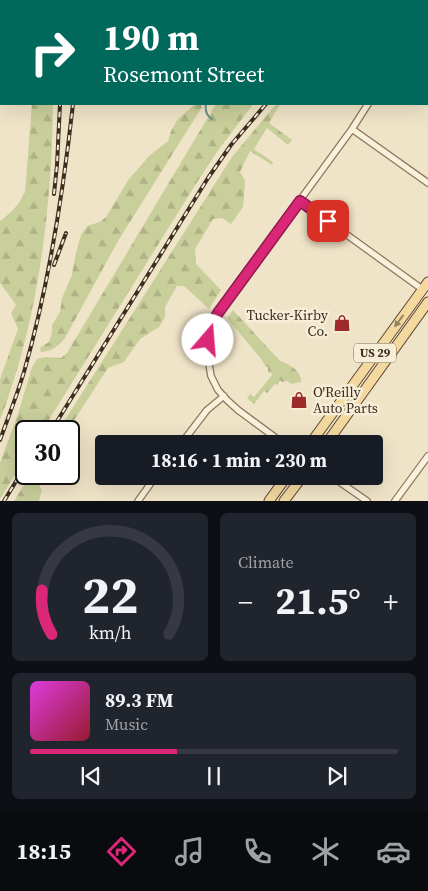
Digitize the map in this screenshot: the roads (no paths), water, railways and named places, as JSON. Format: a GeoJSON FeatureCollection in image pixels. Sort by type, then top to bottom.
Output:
{"type":"FeatureCollection","features":[{"type":"Feature","properties":{"kind":"main road","name":"US 29"},"geometry":{"type":"LineString","coordinates":[[317,435],[425,285]]}},
{"type":"Feature","properties":{"kind":"main road","name":"US 29"},"geometry":{"type":"LineString","coordinates":[[332,435],[428,302]]}},
{"type":"Feature","properties":{"kind":"main road"},"geometry":{"type":"LineString","coordinates":[[269,501],[281,485]]}},
{"type":"Feature","properties":{"kind":"main road"},"geometry":{"type":"LineString","coordinates":[[284,501],[296,485]]}},
{"type":"Feature","properties":{"kind":"street"},"geometry":{"type":"LineString","coordinates":[[272,435],[238,410],[224,396],[212,376],[208,364],[208,340],[211,326],[218,313],[352,129],[367,105]]}},
{"type":"Feature","properties":{"kind":"street"},"geometry":{"type":"LineString","coordinates":[[352,129],[428,183]]}},
{"type":"Feature","properties":{"kind":"street"},"geometry":{"type":"LineString","coordinates":[[300,201],[425,285]]}},
{"type":"Feature","properties":{"kind":"street"},"geometry":{"type":"LineString","coordinates":[[188,435],[207,410],[224,396]]}},
{"type":"Feature","properties":{"kind":"street"},"geometry":{"type":"LineString","coordinates":[[395,501],[428,456]]}},
{"type":"Feature","properties":{"kind":"street"},"geometry":{"type":"LineString","coordinates":[[138,501],[150,485]]}},
{"type":"Feature","properties":{"kind":"street"},"geometry":{"type":"LineString","coordinates":[[344,485],[367,501]]}},
{"type":"Feature","properties":{"kind":"waterway"},"geometry":{"type":"LineString","coordinates":[[206,105],[207,113],[212,119]]}},
{"type":"Feature","properties":{"kind":"railway"},"geometry":{"type":"LineString","coordinates":[[54,194],[60,105]]}},
{"type":"Feature","properties":{"kind":"railway"},"geometry":{"type":"LineString","coordinates":[[0,440],[24,372],[41,306],[60,205],[73,105]]}},
{"type":"Feature","properties":{"kind":"railway"},"geometry":{"type":"LineString","coordinates":[[58,420],[208,178],[231,145],[265,105]]}},
{"type":"Feature","properties":{"kind":"railway"},"geometry":{"type":"LineString","coordinates":[[54,265],[66,233]]}},
{"type":"Feature","properties":{"kind":"railway"},"geometry":{"type":"LineString","coordinates":[[4,501],[15,483]]}},
{"type":"Feature","properties":{"kind":"place","name":"Tucker-Kirby Co."},"geometry":{"type":"Point","coordinates":[342,323]}},
{"type":"Feature","properties":{"kind":"place","name":"O'Reilly Auto Parts"},"geometry":{"type":"Point","coordinates":[299,400]}}]}
